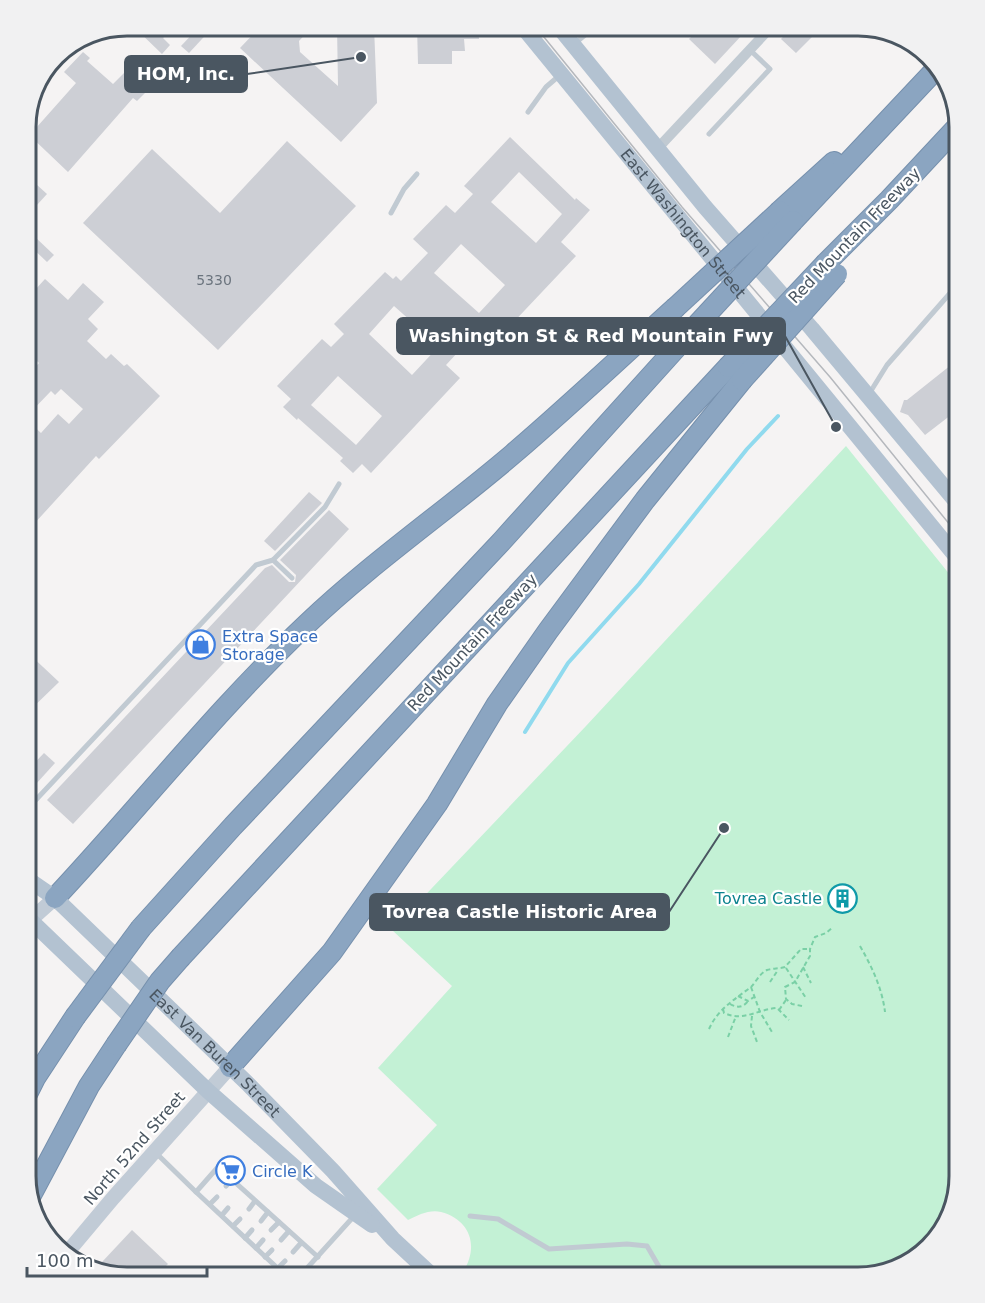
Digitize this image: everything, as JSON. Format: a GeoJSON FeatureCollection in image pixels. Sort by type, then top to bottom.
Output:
{"type":"FeatureCollection","features":[{"type":"Feature","properties":{"kind":"highway"},"geometry":{"type":"LineString","coordinates":[[56,898],[216,717],[309,622],[362,575],[513,454],[675,308],[786,216],[894,114],[932,74]]}},
{"type":"Feature","properties":{"kind":"highway","name":"Red Mountain Freeway"},"geometry":{"type":"LineString","coordinates":[[37,1184],[89,1086],[160,981],[735,374],[949,136]]}},
{"type":"Feature","properties":{"kind":"highway"},"geometry":{"type":"LineString","coordinates":[[36,1076],[75,1017],[141,928],[233,826],[501,542],[695,327],[786,216]]}},
{"type":"Feature","properties":{"kind":"highway"},"geometry":{"type":"LineString","coordinates":[[230,1067],[332,952],[437,804],[497,704],[548,630],[735,374]]}},
{"type":"Feature","properties":{"kind":"main road","name":"East Washington Street"},"geometry":{"type":"LineString","coordinates":[[530,36],[949,547]]}},
{"type":"Feature","properties":{"kind":"main road","name":"East Washington Street"},"geometry":{"type":"LineString","coordinates":[[566,36],[657,149],[949,492]]}},
{"type":"Feature","properties":{"kind":"main road","name":"East Van Buren Street"},"geometry":{"type":"LineString","coordinates":[[36,885],[56,898],[230,1067],[333,1171],[393,1239],[423,1267]]}},
{"type":"Feature","properties":{"kind":"main road"},"geometry":{"type":"LineString","coordinates":[[36,913],[56,898]]}},
{"type":"Feature","properties":{"kind":"main road","name":"East Van Buren Street"},"geometry":{"type":"LineString","coordinates":[[36,929],[208,1091],[316,1186],[393,1239]]}},
{"type":"Feature","properties":{"kind":"main road","name":"North 52nd Street"},"geometry":{"type":"LineString","coordinates":[[72,1247],[230,1067]]}},
{"type":"Feature","properties":{"kind":"street"},"geometry":{"type":"LineString","coordinates":[[657,149],[763,36]]}},
{"type":"Feature","properties":{"kind":"lane"},"geometry":{"type":"LineString","coordinates":[[573,45],[584,36]]}},
{"type":"Feature","properties":{"kind":"lane"},"geometry":{"type":"LineString","coordinates":[[709,134],[770,69],[750,50]]}},
{"type":"Feature","properties":{"kind":"lane"},"geometry":{"type":"LineString","coordinates":[[528,112],[546,87],[562,74]]}},
{"type":"Feature","properties":{"kind":"lane"},"geometry":{"type":"LineString","coordinates":[[391,213],[404,189],[417,174]]}},
{"type":"Feature","properties":{"kind":"lane"},"geometry":{"type":"LineString","coordinates":[[868,396],[887,365],[949,295]]}},
{"type":"Feature","properties":{"kind":"lane"},"geometry":{"type":"LineString","coordinates":[[36,800],[256,565],[273,560],[325,507],[339,484]]}},
{"type":"Feature","properties":{"kind":"lane"},"geometry":{"type":"LineString","coordinates":[[273,560],[292,578]]}},
{"type":"Feature","properties":{"kind":"lane"},"geometry":{"type":"LineString","coordinates":[[155,1152],[276,1267]]}},
{"type":"Feature","properties":{"kind":"lane"},"geometry":{"type":"LineString","coordinates":[[196,1192],[218,1167],[318,1257]]}},
{"type":"Feature","properties":{"kind":"lane"},"geometry":{"type":"LineString","coordinates":[[226,1186],[232,1179]]}},
{"type":"Feature","properties":{"kind":"lane"},"geometry":{"type":"LineString","coordinates":[[237,1197],[244,1190]]}},
{"type":"Feature","properties":{"kind":"lane"},"geometry":{"type":"LineString","coordinates":[[210,1204],[217,1197]]}},
{"type":"Feature","properties":{"kind":"lane"},"geometry":{"type":"LineString","coordinates":[[249,1209],[255,1201]]}},
{"type":"Feature","properties":{"kind":"lane"},"geometry":{"type":"LineString","coordinates":[[222,1215],[228,1208]]}},
{"type":"Feature","properties":{"kind":"lane"},"geometry":{"type":"LineString","coordinates":[[261,1221],[268,1212]]}},
{"type":"Feature","properties":{"kind":"lane"},"geometry":{"type":"LineString","coordinates":[[308,1267],[357,1214]]}},
{"type":"Feature","properties":{"kind":"lane"},"geometry":{"type":"LineString","coordinates":[[470,1216],[498,1219],[549,1249],[627,1244],[647,1245],[659,1267]]}},
{"type":"Feature","properties":{"kind":"lane"},"geometry":{"type":"LineString","coordinates":[[233,1226],[240,1219]]}},
{"type":"Feature","properties":{"kind":"lane"},"geometry":{"type":"LineString","coordinates":[[271,1230],[279,1222]]}},
{"type":"Feature","properties":{"kind":"lane"},"geometry":{"type":"LineString","coordinates":[[245,1238],[252,1230]]}},
{"type":"Feature","properties":{"kind":"lane"},"geometry":{"type":"LineString","coordinates":[[281,1239],[289,1231]]}},
{"type":"Feature","properties":{"kind":"lane"},"geometry":{"type":"LineString","coordinates":[[256,1248],[263,1240]]}},
{"type":"Feature","properties":{"kind":"lane"},"geometry":{"type":"LineString","coordinates":[[293,1252],[301,1242]]}},
{"type":"Feature","properties":{"kind":"lane"},"geometry":{"type":"LineString","coordinates":[[265,1257],[272,1250]]}},
{"type":"Feature","properties":{"kind":"lane"},"geometry":{"type":"LineString","coordinates":[[280,1267],[285,1261]]}},
{"type":"Feature","properties":{"kind":"path"},"geometry":{"type":"LineString","coordinates":[[779,1010],[786,999],[785,987],[795,982],[802,966],[810,956],[815,937],[832,928]]}},
{"type":"Feature","properties":{"kind":"path"},"geometry":{"type":"LineString","coordinates":[[860,946],[872,966],[883,998],[885,1012]]}},
{"type":"Feature","properties":{"kind":"path"},"geometry":{"type":"LineString","coordinates":[[730,1005],[732,999],[752,987],[756,979],[765,971],[785,967],[801,949],[810,949]]}},
{"type":"Feature","properties":{"kind":"path"},"geometry":{"type":"LineString","coordinates":[[802,966],[811,983]]}},
{"type":"Feature","properties":{"kind":"path"},"geometry":{"type":"LineString","coordinates":[[785,967],[806,998]]}},
{"type":"Feature","properties":{"kind":"path"},"geometry":{"type":"LineString","coordinates":[[770,982],[777,970]]}},
{"type":"Feature","properties":{"kind":"path"},"geometry":{"type":"LineString","coordinates":[[752,987],[760,1012],[772,1032]]}},
{"type":"Feature","properties":{"kind":"path"},"geometry":{"type":"LineString","coordinates":[[738,996],[748,1001]]}},
{"type":"Feature","properties":{"kind":"path"},"geometry":{"type":"LineString","coordinates":[[709,1029],[719,1010],[730,1005],[741,1007],[754,997]]}},
{"type":"Feature","properties":{"kind":"path"},"geometry":{"type":"LineString","coordinates":[[786,999],[792,1004],[802,1006]]}},
{"type":"Feature","properties":{"kind":"path"},"geometry":{"type":"LineString","coordinates":[[723,1009],[724,1013],[736,1016],[752,1016],[777,1008],[789,1020]]}},
{"type":"Feature","properties":{"kind":"path"},"geometry":{"type":"LineString","coordinates":[[728,1037],[736,1016]]}},
{"type":"Feature","properties":{"kind":"path"},"geometry":{"type":"LineString","coordinates":[[752,1016],[751,1026],[757,1042]]}},
{"type":"Feature","properties":{"kind":"green space"},"geometry":{"type":"Polygon","coordinates":[[[846,446],[949,574],[949,1176],[946,1199],[934,1226],[918,1244],[898,1258],[881,1264],[858,1267],[466,1267],[471,1253],[471,1244],[465,1228],[459,1221],[437,1211],[424,1213],[408,1220],[377,1189],[437,1125],[378,1068],[452,986],[392,930],[586,726],[846,446]]]}},
{"type":"Feature","properties":{"kind":"building"},"geometry":{"type":"Polygon","coordinates":[[[143,36],[165,36],[163,38],[170,45],[162,54],[143,36]]]}},
{"type":"Feature","properties":{"kind":"building"},"geometry":{"type":"Polygon","coordinates":[[[190,36],[205,36],[189,53],[181,46],[190,36]]]}},
{"type":"Feature","properties":{"kind":"building"},"geometry":{"type":"Polygon","coordinates":[[[251,36],[304,36],[299,41],[300,52],[338,86],[337,36],[374,36],[377,103],[341,142],[240,48],[251,36]]]}},
{"type":"Feature","properties":{"kind":"building"},"geometry":{"type":"Polygon","coordinates":[[[417,36],[479,36],[479,39],[464,39],[465,51],[452,51],[452,64],[418,64],[417,36]]]}},
{"type":"Feature","properties":{"kind":"building"},"geometry":{"type":"Polygon","coordinates":[[[692,36],[741,36],[715,64],[689,39],[692,36]]]}},
{"type":"Feature","properties":{"kind":"building"},"geometry":{"type":"Polygon","coordinates":[[[784,36],[813,36],[796,53],[781,39],[784,36]]]}},
{"type":"Feature","properties":{"kind":"building"},"geometry":{"type":"Polygon","coordinates":[[[83,52],[90,58],[87,61],[113,84],[124,73],[145,93],[137,101],[133,98],[68,172],[36,142],[36,128],[76,83],[64,72],[83,52]]]}},
{"type":"Feature","properties":{"kind":"building"},"geometry":{"type":"Polygon","coordinates":[[[510,137],[575,200],[576,198],[590,210],[561,242],[576,256],[490,347],[481,338],[477,342],[472,337],[446,365],[460,378],[371,473],[362,464],[353,473],[340,461],[343,458],[283,407],[291,399],[277,386],[322,339],[331,347],[344,334],[334,324],[385,272],[393,279],[396,276],[401,281],[428,253],[413,239],[446,205],[455,213],[473,194],[464,186],[510,137]],[[519,172],[491,202],[536,243],[562,214],[519,172]],[[461,244],[434,273],[479,313],[505,285],[461,244]],[[394,306],[369,334],[412,375],[439,346],[394,306]],[[338,376],[311,405],[356,445],[382,416],[338,376]]]}},
{"type":"Feature","properties":{"kind":"building"},"geometry":{"type":"Polygon","coordinates":[[[287,141],[356,206],[218,350],[83,223],[152,149],[220,213],[287,141]]]}},
{"type":"Feature","properties":{"kind":"building"},"geometry":{"type":"Polygon","coordinates":[[[36,184],[47,194],[36,206],[36,184]]]}},
{"type":"Feature","properties":{"kind":"building"},"geometry":{"type":"Polygon","coordinates":[[[36,238],[54,255],[47,262],[36,252],[36,238]]]}},
{"type":"Feature","properties":{"kind":"building"},"geometry":{"type":"Polygon","coordinates":[[[45,279],[68,300],[83,283],[104,302],[88,319],[98,329],[87,341],[106,359],[111,354],[124,366],[127,364],[160,396],[99,459],[96,456],[36,522],[36,428],[41,433],[58,414],[69,424],[83,409],[61,389],[55,395],[51,391],[36,407],[36,366],[39,363],[36,360],[36,289],[45,279]]]}},
{"type":"Feature","properties":{"kind":"building"},"geometry":{"type":"Polygon","coordinates":[[[949,367],[949,416],[925,435],[908,415],[900,412],[904,400],[949,367]]]}},
{"type":"Feature","properties":{"kind":"building"},"geometry":{"type":"Polygon","coordinates":[[[309,492],[322,503],[275,551],[264,541],[309,492]]]}},
{"type":"Feature","properties":{"kind":"building"},"geometry":{"type":"Polygon","coordinates":[[[329,510],[349,529],[73,824],[47,800],[265,568],[272,565],[289,582],[295,582],[296,575],[280,560],[329,510]]]}},
{"type":"Feature","properties":{"kind":"building"},"geometry":{"type":"Polygon","coordinates":[[[36,660],[59,682],[36,704],[36,660]]]}},
{"type":"Feature","properties":{"kind":"building"},"geometry":{"type":"Polygon","coordinates":[[[44,753],[55,763],[36,784],[36,761],[44,753]]]}},
{"type":"Feature","properties":{"kind":"building","name":"Tovrea Castle"},"geometry":{"type":"Polygon","coordinates":[[[843,884],[849,884],[857,892],[857,898],[842,911],[836,912],[828,904],[829,897],[843,884]]]}},
{"type":"Feature","properties":{"kind":"building"},"geometry":{"type":"Polygon","coordinates":[[[132,1230],[168,1264],[165,1267],[127,1267],[102,1262],[132,1230]]]}},
{"type":"Feature","properties":{"kind":"waterway"},"geometry":{"type":"LineString","coordinates":[[525,732],[568,663],[639,584],[747,449],[778,416]]}},
{"type":"Feature","properties":{"kind":"tram line"},"geometry":{"type":"LineString","coordinates":[[543,36],[682,207],[830,377],[949,524]]}},
{"type":"Feature","properties":{"kind":"place","name":"HOM, Inc."},"geometry":{"type":"Point","coordinates":[361,57]}},
{"type":"Feature","properties":{"kind":"place","name":"Washington St & Red Mountain Fwy"},"geometry":{"type":"Point","coordinates":[836,427]}},
{"type":"Feature","properties":{"kind":"place","name":"Extra Space Storage"},"geometry":{"type":"Point","coordinates":[201,645]}},
{"type":"Feature","properties":{"kind":"place","name":"Tovrea Castle Historic Area"},"geometry":{"type":"Point","coordinates":[724,828]}},
{"type":"Feature","properties":{"kind":"place","name":"Tovrea Castle"},"geometry":{"type":"Point","coordinates":[843,898]}},
{"type":"Feature","properties":{"kind":"place","name":"Circle K"},"geometry":{"type":"Point","coordinates":[231,1171]}}]}
